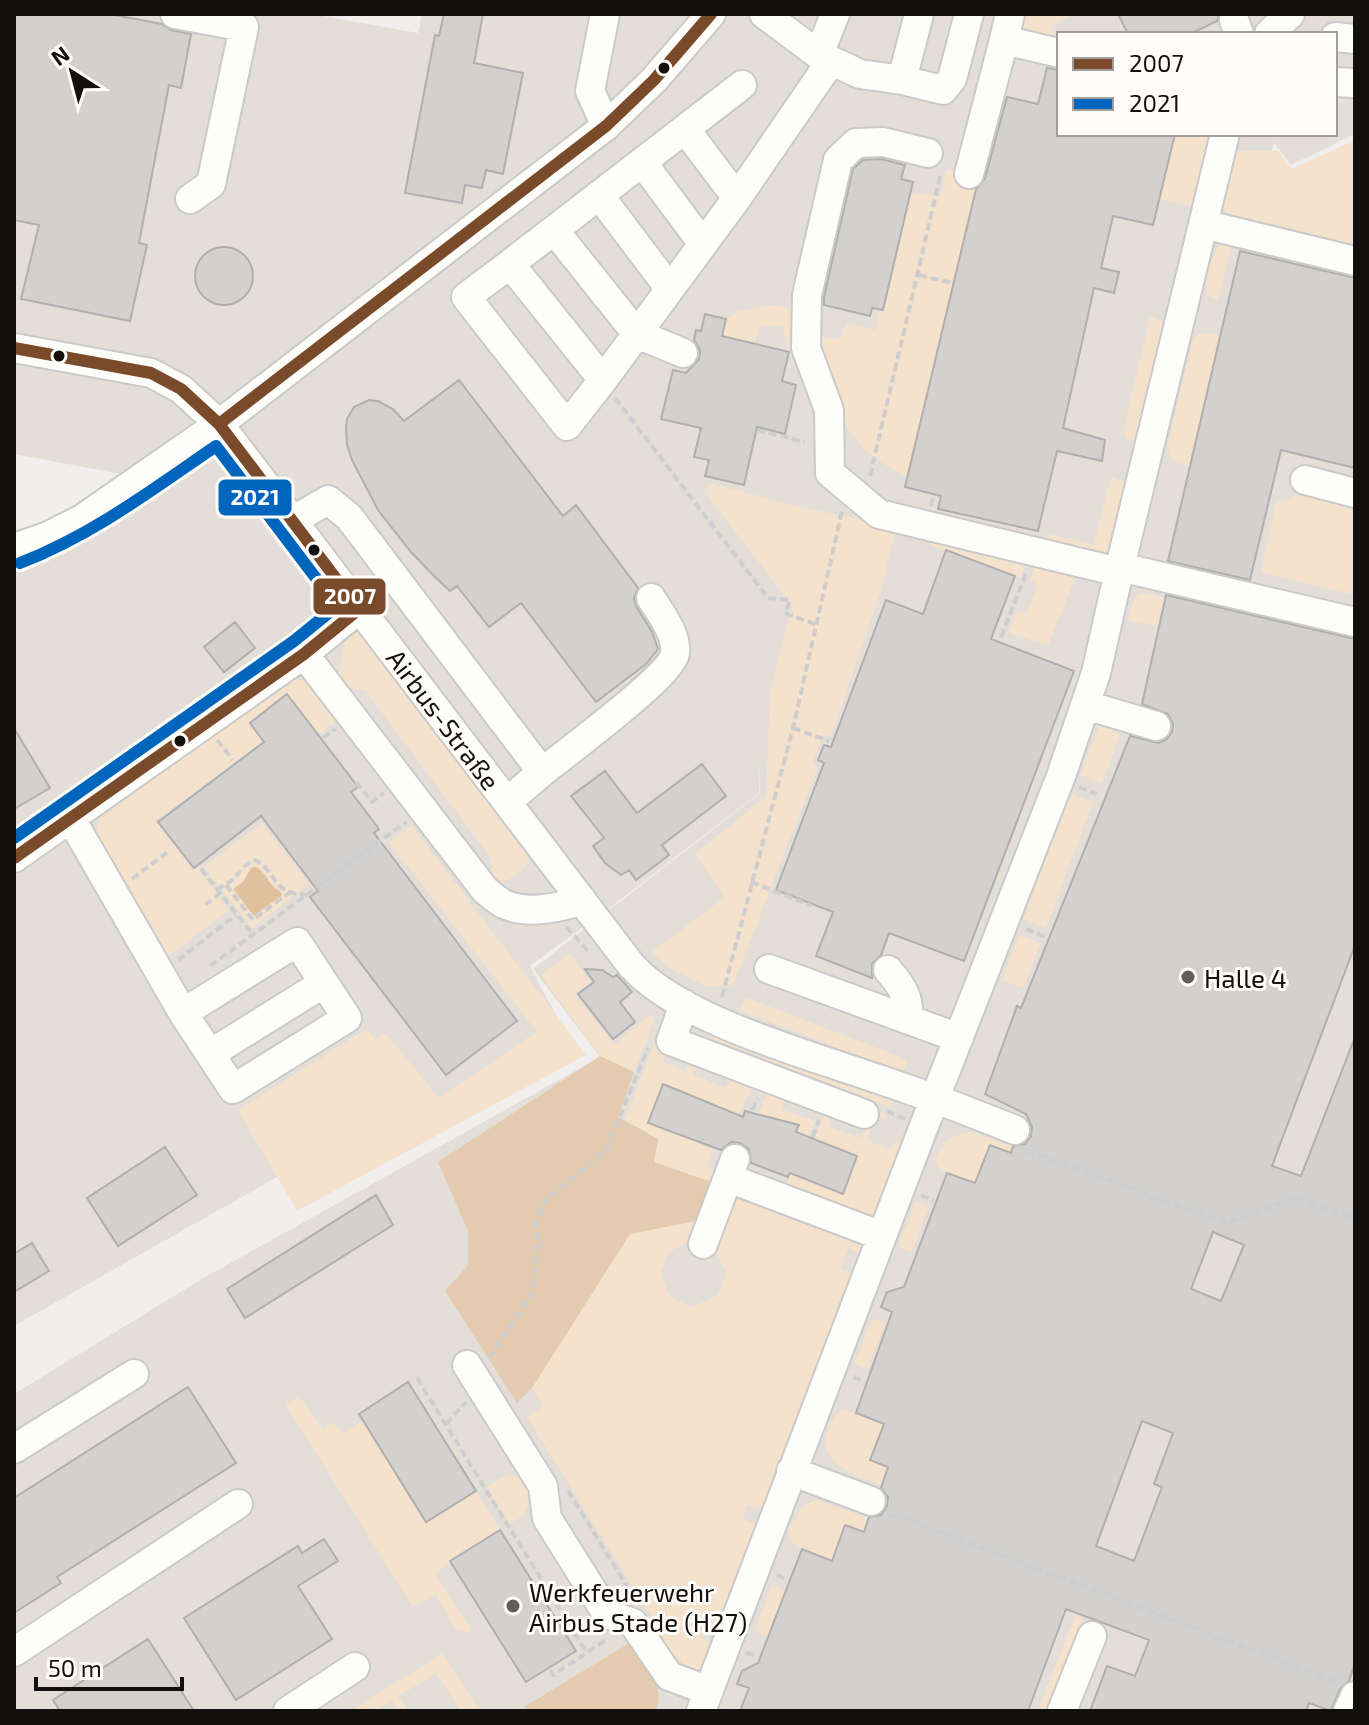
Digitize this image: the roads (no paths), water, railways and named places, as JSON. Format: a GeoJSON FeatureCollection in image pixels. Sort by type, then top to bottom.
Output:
{"type":"FeatureCollection","features":[{"type":"Feature","properties":{"kind":"street"},"geometry":{"type":"LineString","coordinates":[[175,14],[244,27],[211,184],[190,199]]}},
{"type":"Feature","properties":{"kind":"street"},"geometry":{"type":"LineString","coordinates":[[605,14],[590,91],[606,126]]}},
{"type":"Feature","properties":{"kind":"street"},"geometry":{"type":"LineString","coordinates":[[14,548],[46,537],[82,519],[219,424],[606,126],[654,80],[711,14]]}},
{"type":"Feature","properties":{"kind":"street"},"geometry":{"type":"LineString","coordinates":[[764,14],[825,58],[860,74],[943,90],[952,79],[969,14]]}},
{"type":"Feature","properties":{"kind":"street"},"geometry":{"type":"LineString","coordinates":[[742,85],[466,297],[567,426],[606,385],[637,334],[737,198],[825,58],[835,14]]}},
{"type":"Feature","properties":{"kind":"street"},"geometry":{"type":"LineString","coordinates":[[902,80],[919,14]]}},
{"type":"Feature","properties":{"kind":"street"},"geometry":{"type":"LineString","coordinates":[[1271,32],[1290,14]]}},
{"type":"Feature","properties":{"kind":"street"},"geometry":{"type":"LineString","coordinates":[[969,174],[1007,27],[1057,52]]}},
{"type":"Feature","properties":{"kind":"street"},"geometry":{"type":"LineString","coordinates":[[685,129],[737,198]]}},
{"type":"Feature","properties":{"kind":"street"},"geometry":{"type":"LineString","coordinates":[[477,1363],[543,1486],[547,1518],[607,1614],[633,1623],[669,1676],[705,1701],[1061,776],[1075,715],[1096,673],[1225,136]]}},
{"type":"Feature","properties":{"kind":"street"},"geometry":{"type":"LineString","coordinates":[[934,163],[883,142],[856,143],[838,160],[807,295],[806,348],[829,410],[830,473],[858,488],[879,514],[1035,552],[1355,622]]}},
{"type":"Feature","properties":{"kind":"street"},"geometry":{"type":"LineString","coordinates":[[642,162],[703,244]]}},
{"type":"Feature","properties":{"kind":"street"},"geometry":{"type":"LineString","coordinates":[[599,195],[670,289]]}},
{"type":"Feature","properties":{"kind":"street"},"geometry":{"type":"LineString","coordinates":[[1203,224],[1355,261]]}},
{"type":"Feature","properties":{"kind":"street"},"geometry":{"type":"LineString","coordinates":[[554,230],[637,334],[683,353]]}},
{"type":"Feature","properties":{"kind":"street"},"geometry":{"type":"LineString","coordinates":[[510,264],[606,385]]}},
{"type":"Feature","properties":{"kind":"street","name":"Airbus-Straße"},"geometry":{"type":"LineString","coordinates":[[14,348],[151,373],[181,389],[219,424],[640,976],[660,993],[756,1037],[935,1098],[1020,1140]]}},
{"type":"Feature","properties":{"kind":"street"},"geometry":{"type":"LineString","coordinates":[[1305,480],[1355,493]]}},
{"type":"Feature","properties":{"kind":"street"},"geometry":{"type":"LineString","coordinates":[[292,521],[328,500],[349,517],[542,772]]}},
{"type":"Feature","properties":{"kind":"street"},"geometry":{"type":"LineString","coordinates":[[507,802],[652,682],[673,660],[673,636],[651,598]]}},
{"type":"Feature","properties":{"kind":"street"},"geometry":{"type":"LineString","coordinates":[[14,858],[304,654],[359,609]]}},
{"type":"Feature","properties":{"kind":"street"},"geometry":{"type":"LineString","coordinates":[[304,654],[485,890],[506,905],[589,910]]}},
{"type":"Feature","properties":{"kind":"street"},"geometry":{"type":"LineString","coordinates":[[1075,715],[1156,726]]}},
{"type":"Feature","properties":{"kind":"street"},"geometry":{"type":"LineString","coordinates":[[71,819],[183,1013],[233,1089],[347,1018],[297,942],[183,1013]]}},
{"type":"Feature","properties":{"kind":"street"},"geometry":{"type":"LineString","coordinates":[[769,969],[959,1038]]}},
{"type":"Feature","properties":{"kind":"street"},"geometry":{"type":"LineString","coordinates":[[888,970],[902,987],[909,1003],[908,1019]]}},
{"type":"Feature","properties":{"kind":"street"},"geometry":{"type":"LineString","coordinates":[[210,1054],[324,983]]}},
{"type":"Feature","properties":{"kind":"street"},"geometry":{"type":"LineString","coordinates":[[684,1004],[671,1041],[864,1114]]}},
{"type":"Feature","properties":{"kind":"street"},"geometry":{"type":"LineString","coordinates":[[703,1244],[731,1168],[882,1236]]}},
{"type":"Feature","properties":{"kind":"street"},"geometry":{"type":"LineString","coordinates":[[14,1449],[134,1374]]}},
{"type":"Feature","properties":{"kind":"street"},"geometry":{"type":"LineString","coordinates":[[791,1471],[879,1509]]}},
{"type":"Feature","properties":{"kind":"street"},"geometry":{"type":"LineString","coordinates":[[14,1652],[238,1504]]}},
{"type":"Feature","properties":{"kind":"street"},"geometry":{"type":"LineString","coordinates":[[1062,1711],[1092,1636]]}},
{"type":"Feature","properties":{"kind":"street"},"geometry":{"type":"LineString","coordinates":[[288,1711],[355,1667]]}},
{"type":"Feature","properties":{"kind":"place","name":"Halle 4"},"geometry":{"type":"Point","coordinates":[1188,977]}},
{"type":"Feature","properties":{"kind":"place","name":"Werkfeuerwehr Airbus Stade (H27)"},"geometry":{"type":"Point","coordinates":[513,1606]}}]}
